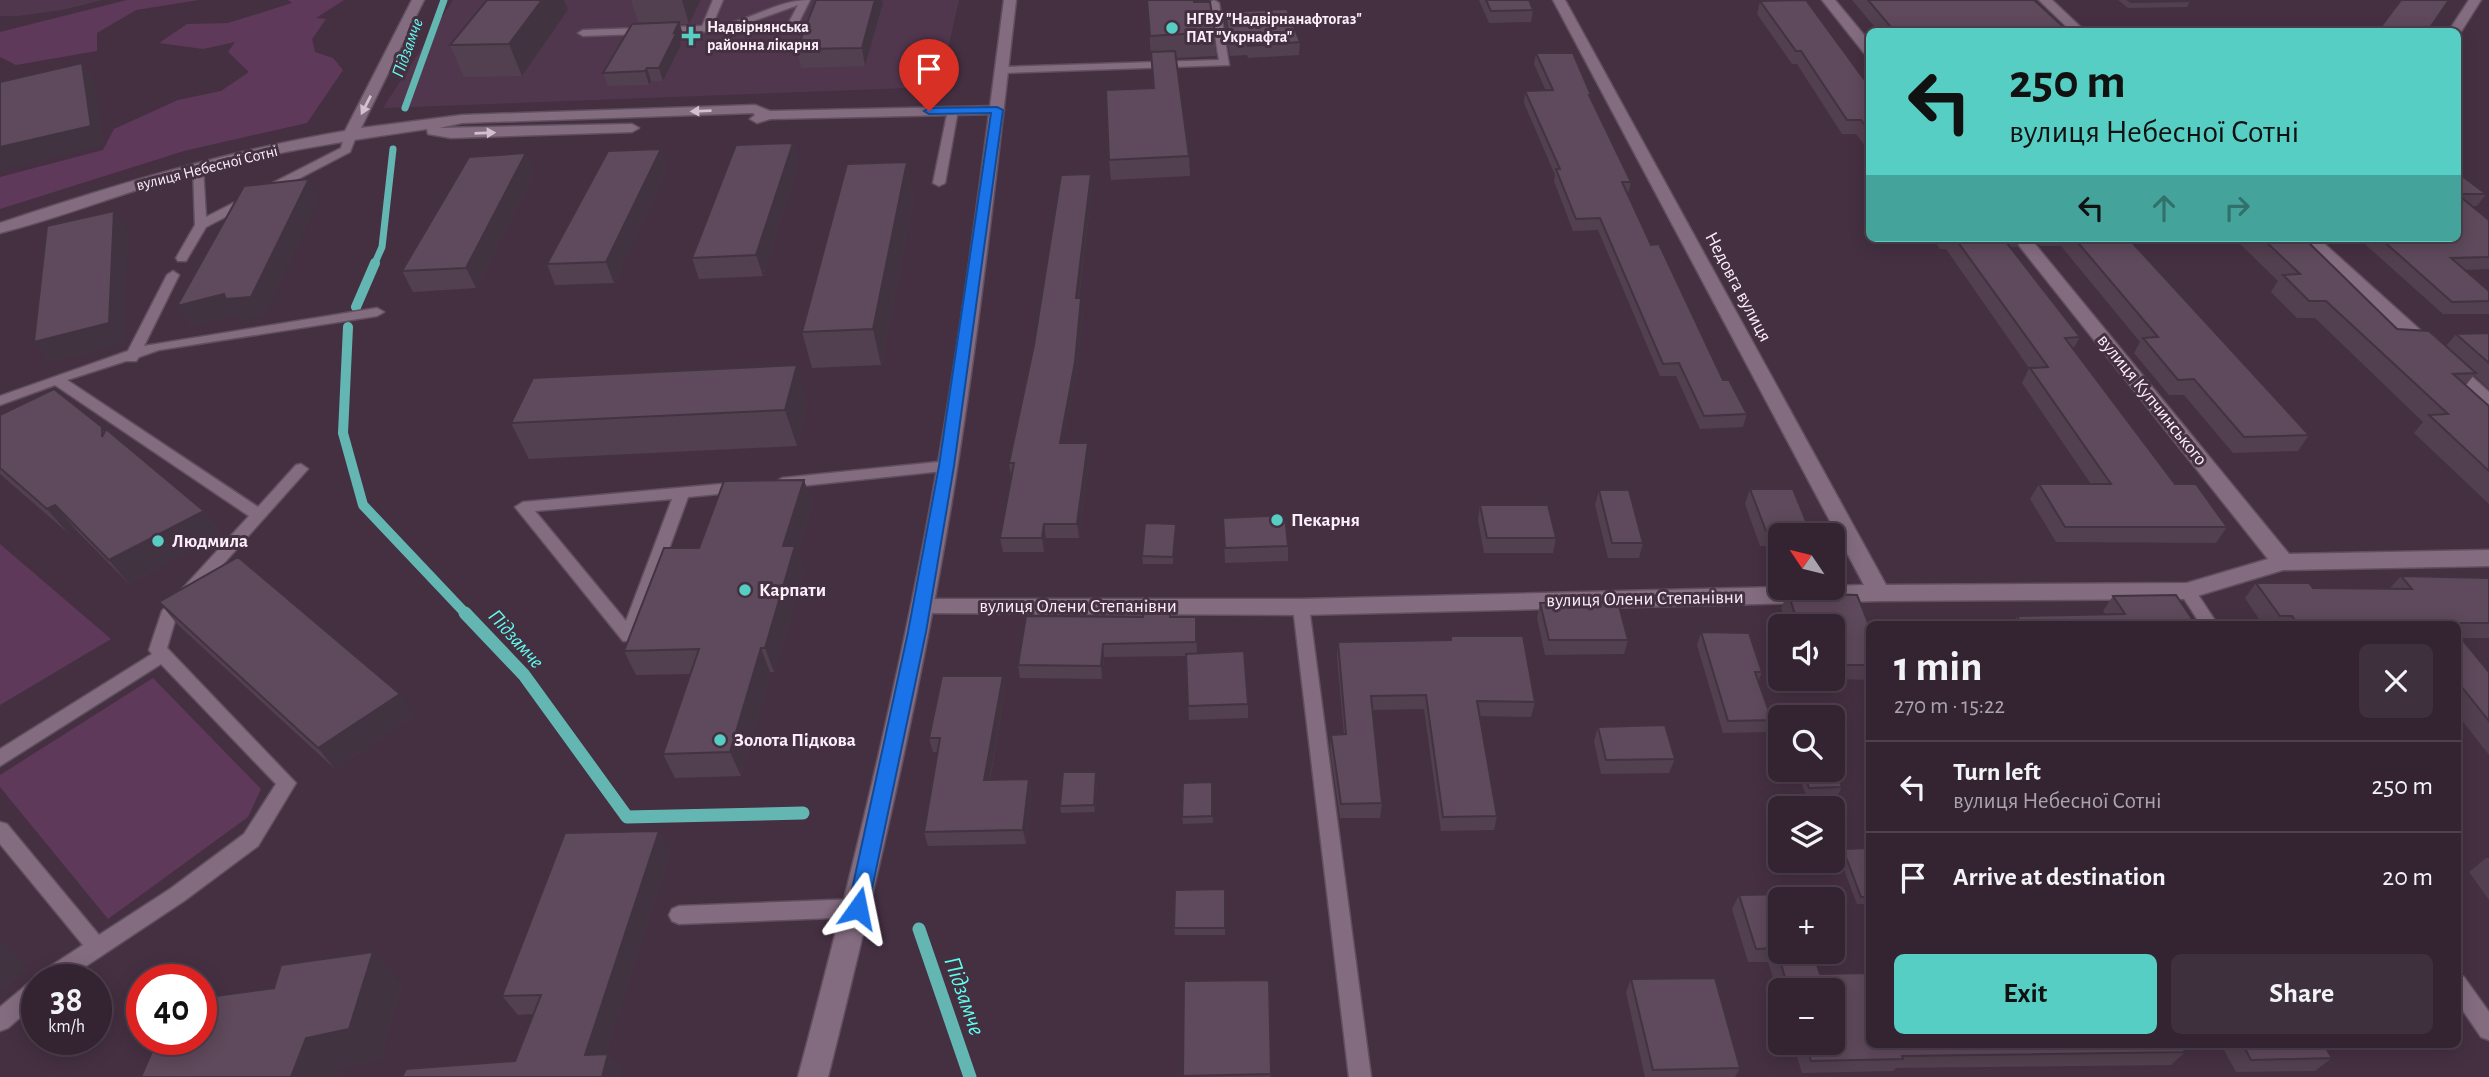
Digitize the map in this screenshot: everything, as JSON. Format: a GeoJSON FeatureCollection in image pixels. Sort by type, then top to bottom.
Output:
{"type":"FeatureCollection","features":[{"type":"Feature","properties":{"kind":"street"},"geometry":{"type":"LineString","coordinates":[[351,134],[418,0]]}},
{"type":"Feature","properties":{"kind":"street"},"geometry":{"type":"LineString","coordinates":[[813,1077],[858,908],[922,607],[947,466],[1004,70],[1010,0]]}},
{"type":"Feature","properties":{"kind":"street","name":"Недовга вулиця"},"geometry":{"type":"LineString","coordinates":[[1559,0],[1880,593]]}},
{"type":"Feature","properties":{"kind":"street"},"geometry":{"type":"LineString","coordinates":[[1828,0],[1866,46]]}},
{"type":"Feature","properties":{"kind":"street"},"geometry":{"type":"LineString","coordinates":[[2045,0],[2076,28]]}},
{"type":"Feature","properties":{"kind":"street"},"geometry":{"type":"LineString","coordinates":[[2457,28],[2475,0]]}},
{"type":"Feature","properties":{"kind":"street","name":"вулиця Небесної Сотні"},"geometry":{"type":"LineString","coordinates":[[0,228],[197,167],[351,134],[418,128],[451,134],[743,124],[768,115],[997,110]]}},
{"type":"Feature","properties":{"kind":"street","name":"вулиця Купчинського"},"geometry":{"type":"LineString","coordinates":[[2024,242],[2283,562]]}},
{"type":"Feature","properties":{"kind":"street"},"geometry":{"type":"LineString","coordinates":[[2312,242],[2489,402]]}},
{"type":"Feature","properties":{"kind":"street","name":"вулиця Олени Степанівни"},"geometry":{"type":"LineString","coordinates":[[922,607],[1301,607],[1880,593],[2187,591],[2283,562],[2489,558]]}},
{"type":"Feature","properties":{"kind":"lane"},"geometry":{"type":"LineString","coordinates":[[706,29],[718,0]]}},
{"type":"Feature","properties":{"kind":"lane"},"geometry":{"type":"LineString","coordinates":[[583,33],[726,28],[803,3]]}},
{"type":"Feature","properties":{"kind":"lane"},"geometry":{"type":"LineString","coordinates":[[791,28],[803,3]]}},
{"type":"Feature","properties":{"kind":"lane"},"geometry":{"type":"LineString","coordinates":[[1004,70],[1225,63],[1214,3]]}},
{"type":"Feature","properties":{"kind":"lane"},"geometry":{"type":"LineString","coordinates":[[939,183],[953,110]]}},
{"type":"Feature","properties":{"kind":"lane"},"geometry":{"type":"LineString","coordinates":[[181,258],[201,225],[346,150],[351,134]]}},
{"type":"Feature","properties":{"kind":"lane"},"geometry":{"type":"LineString","coordinates":[[197,167],[201,225]]}},
{"type":"Feature","properties":{"kind":"lane"},"geometry":{"type":"LineString","coordinates":[[132,356],[173,275]]}},
{"type":"Feature","properties":{"kind":"lane"},"geometry":{"type":"LineString","coordinates":[[0,401],[56,379],[157,346],[376,312]]}},
{"type":"Feature","properties":{"kind":"lane"},"geometry":{"type":"LineString","coordinates":[[56,379],[260,516]]}},
{"type":"Feature","properties":{"kind":"lane"},"geometry":{"type":"LineString","coordinates":[[682,492],[629,636],[523,507],[947,466]]}},
{"type":"Feature","properties":{"kind":"lane"},"geometry":{"type":"LineString","coordinates":[[70,964],[177,895],[251,840],[287,783],[158,650],[168,615],[302,469]]}},
{"type":"Feature","properties":{"kind":"lane"},"geometry":{"type":"LineString","coordinates":[[2187,591],[2207,621]]}},
{"type":"Feature","properties":{"kind":"lane"},"geometry":{"type":"LineString","coordinates":[[1301,607],[1360,1077]]}},
{"type":"Feature","properties":{"kind":"lane"},"geometry":{"type":"LineString","coordinates":[[0,758],[163,655]]}},
{"type":"Feature","properties":{"kind":"lane"},"geometry":{"type":"LineString","coordinates":[[0,830],[96,946]]}},
{"type":"Feature","properties":{"kind":"lane"},"geometry":{"type":"LineString","coordinates":[[679,915],[858,908]]}},
{"type":"Feature","properties":{"kind":"lane"},"geometry":{"type":"LineString","coordinates":[[2461,990],[2489,1030]]}},
{"type":"Feature","properties":{"kind":"lane"},"geometry":{"type":"LineString","coordinates":[[0,1021],[21,1003]]}},
{"type":"Feature","properties":{"kind":"shaded area"},"geometry":{"type":"Polygon","coordinates":[[[0,0],[102,0],[62,10],[0,16],[0,0]]]}},
{"type":"Feature","properties":{"kind":"shaded area"},"geometry":{"type":"Polygon","coordinates":[[[127,0],[199,0],[136,10],[97,33],[97,51],[16,65],[0,57],[0,32],[127,0]]]}},
{"type":"Feature","properties":{"kind":"shaded area"},"geometry":{"type":"Polygon","coordinates":[[[288,0],[344,0],[316,18],[326,19],[312,39],[315,52],[333,58],[343,70],[307,123],[184,151],[0,209],[0,177],[103,150],[114,129],[178,100],[221,91],[249,72],[228,52],[235,42],[203,49],[159,43],[187,24],[228,23],[292,3],[288,0]]]}},
{"type":"Feature","properties":{"kind":"shaded area","name":"Надвірнянська районна лікарня"},"geometry":{"type":"Polygon","coordinates":[[[453,0],[959,0],[943,71],[934,87],[383,108],[453,0]]]}},
{"type":"Feature","properties":{"kind":"shaded area"},"geometry":{"type":"Polygon","coordinates":[[[0,544],[111,639],[0,705],[0,544]]]}},
{"type":"Feature","properties":{"kind":"shaded area"},"geometry":{"type":"Polygon","coordinates":[[[153,678],[261,789],[248,817],[108,919],[0,787],[0,775],[153,678]]]}},
{"type":"Feature","properties":{"kind":"building"},"geometry":{"type":"Polygon","coordinates":[[[487,0],[542,0],[509,44],[450,45],[487,0]]]}},
{"type":"Feature","properties":{"kind":"building"},"geometry":{"type":"Polygon","coordinates":[[[816,0],[875,0],[862,48],[797,49],[816,0]]]}},
{"type":"Feature","properties":{"kind":"building"},"geometry":{"type":"Polygon","coordinates":[[[1147,0],[1210,2],[1215,32],[1150,36],[1147,0]]]}},
{"type":"Feature","properties":{"kind":"building"},"geometry":{"type":"Polygon","coordinates":[[[1486,0],[1529,0],[1533,10],[1491,11],[1486,0]]]}},
{"type":"Feature","properties":{"kind":"building"},"geometry":{"type":"Polygon","coordinates":[[[1806,0],[1866,82],[1866,126],[1861,120],[1847,120],[1801,51],[1796,51],[1760,1],[1806,0]]]}},
{"type":"Feature","properties":{"kind":"building"},"geometry":{"type":"Polygon","coordinates":[[[1868,0],[2034,0],[2065,28],[1892,28],[1868,0]]]}},
{"type":"Feature","properties":{"kind":"building"},"geometry":{"type":"Polygon","coordinates":[[[2128,0],[2190,0],[2190,1],[2131,2],[2128,0]]]}},
{"type":"Feature","properties":{"kind":"building"},"geometry":{"type":"Polygon","coordinates":[[[2401,0],[2449,0],[2430,28],[2380,28],[2401,0]]]}},
{"type":"Feature","properties":{"kind":"building"},"geometry":{"type":"Polygon","coordinates":[[[1287,9],[1300,42],[1248,46],[1247,42],[1230,43],[1225,12],[1287,9]]]}},
{"type":"Feature","properties":{"kind":"building"},"geometry":{"type":"Polygon","coordinates":[[[679,22],[674,33],[677,32],[659,68],[603,73],[632,24],[679,22]]]}},
{"type":"Feature","properties":{"kind":"building"},"geometry":{"type":"Polygon","coordinates":[[[1175,51],[1189,156],[1109,160],[1106,90],[1154,88],[1151,52],[1175,51]]]}},
{"type":"Feature","properties":{"kind":"building"},"geometry":{"type":"Polygon","coordinates":[[[1536,53],[1573,53],[1589,95],[1631,182],[1622,182],[1651,245],[1659,244],[1723,380],[1729,380],[1747,414],[1704,416],[1679,363],[1663,364],[1600,218],[1576,219],[1556,169],[1560,169],[1525,91],[1553,90],[1536,53]]]}},
{"type":"Feature","properties":{"kind":"building"},"geometry":{"type":"Polygon","coordinates":[[[82,63],[91,126],[0,147],[0,82],[82,63]]]}},
{"type":"Feature","properties":{"kind":"building"},"geometry":{"type":"Polygon","coordinates":[[[793,143],[756,255],[692,258],[736,145],[793,143]]]}},
{"type":"Feature","properties":{"kind":"building"},"geometry":{"type":"Polygon","coordinates":[[[661,149],[606,262],[547,264],[608,151],[661,149]]]}},
{"type":"Feature","properties":{"kind":"building"},"geometry":{"type":"Polygon","coordinates":[[[526,153],[466,268],[402,271],[469,157],[526,153]]]}},
{"type":"Feature","properties":{"kind":"building"},"geometry":{"type":"Polygon","coordinates":[[[907,162],[873,329],[802,332],[847,164],[907,162]]]}},
{"type":"Feature","properties":{"kind":"building"},"geometry":{"type":"Polygon","coordinates":[[[1091,174],[1076,298],[1081,298],[1075,362],[1060,443],[1088,443],[1077,524],[1044,524],[1042,538],[1000,538],[1014,463],[1009,463],[1034,345],[1061,175],[1091,174]]]}},
{"type":"Feature","properties":{"kind":"building"},"geometry":{"type":"Polygon","coordinates":[[[2461,175],[2486,194],[2461,194],[2461,175]]]}},
{"type":"Feature","properties":{"kind":"building"},"geometry":{"type":"Polygon","coordinates":[[[309,179],[251,297],[226,299],[224,294],[177,306],[244,186],[309,179]]]}},
{"type":"Feature","properties":{"kind":"building"},"geometry":{"type":"Polygon","coordinates":[[[2461,197],[2489,220],[2489,257],[2451,258],[2489,291],[2489,301],[2452,302],[2384,242],[2461,242],[2461,197]]]}},
{"type":"Feature","properties":{"kind":"building"},"geometry":{"type":"Polygon","coordinates":[[[114,211],[109,323],[34,342],[47,226],[114,211]]]}},
{"type":"Feature","properties":{"kind":"building"},"geometry":{"type":"Polygon","coordinates":[[[1958,242],[2006,242],[2080,337],[2065,338],[2175,484],[2196,484],[2227,527],[2065,527],[2039,484],[2111,484],[2030,368],[2048,367],[1958,242]]]}},
{"type":"Feature","properties":{"kind":"building"},"geometry":{"type":"Polygon","coordinates":[[[2077,242],[2132,242],[2309,435],[2244,437],[2194,379],[2178,380],[2143,338],[2158,337],[2077,242]]]}},
{"type":"Feature","properties":{"kind":"building"},"geometry":{"type":"Polygon","coordinates":[[[2266,242],[2308,242],[2397,329],[2429,331],[2476,373],[2453,374],[2489,406],[2489,471],[2429,415],[2448,414],[2326,301],[2309,301],[2283,275],[2300,274],[2266,242]]]}},
{"type":"Feature","properties":{"kind":"building"},"geometry":{"type":"Polygon","coordinates":[[[2489,333],[2489,363],[2456,334],[2489,333]]]}},
{"type":"Feature","properties":{"kind":"building"},"geometry":{"type":"Polygon","coordinates":[[[797,365],[785,410],[511,423],[533,378],[797,365]]]}},
{"type":"Feature","properties":{"kind":"building"},"geometry":{"type":"Polygon","coordinates":[[[54,389],[102,427],[102,437],[106,429],[204,511],[109,560],[55,505],[47,509],[0,468],[0,415],[54,389]]]}},
{"type":"Feature","properties":{"kind":"building"},"geometry":{"type":"Polygon","coordinates":[[[804,480],[783,546],[795,546],[730,752],[663,754],[699,649],[624,651],[664,548],[699,548],[724,481],[804,480]]]}},
{"type":"Feature","properties":{"kind":"building"},"geometry":{"type":"Polygon","coordinates":[[[1750,489],[1793,489],[1807,523],[1768,523],[1766,531],[1750,489]]]}},
{"type":"Feature","properties":{"kind":"building"},"geometry":{"type":"Polygon","coordinates":[[[1599,490],[1629,490],[1643,543],[1612,543],[1599,490]]]}},
{"type":"Feature","properties":{"kind":"building"},"geometry":{"type":"Polygon","coordinates":[[[1480,505],[1548,505],[1556,538],[1487,538],[1480,505]]]}},
{"type":"Feature","properties":{"kind":"building"},"geometry":{"type":"Polygon","coordinates":[[[1285,515],[1288,546],[1225,548],[1223,518],[1285,515]]]}},
{"type":"Feature","properties":{"kind":"building"},"geometry":{"type":"Polygon","coordinates":[[[1145,523],[1176,524],[1173,557],[1142,556],[1145,523]]]}},
{"type":"Feature","properties":{"kind":"building"},"geometry":{"type":"Polygon","coordinates":[[[238,557],[400,694],[318,748],[159,602],[238,557]]]}},
{"type":"Feature","properties":{"kind":"building"},"geometry":{"type":"Polygon","coordinates":[[[2401,576],[2489,578],[2489,623],[2296,621],[2292,616],[2280,616],[2256,583],[2309,583],[2313,588],[2412,589],[2401,576]]]}},
{"type":"Feature","properties":{"kind":"building"},"geometry":{"type":"Polygon","coordinates":[[[1845,595],[1857,595],[1867,621],[1866,665],[1846,665],[1845,614],[1795,614],[1790,600],[1845,600],[1845,595]]]}},
{"type":"Feature","properties":{"kind":"building"},"geometry":{"type":"Polygon","coordinates":[[[2176,595],[2193,621],[2020,621],[2017,616],[2125,614],[2113,596],[2176,595]]]}},
{"type":"Feature","properties":{"kind":"building"},"geometry":{"type":"Polygon","coordinates":[[[1618,602],[1628,640],[1549,640],[1540,603],[1618,602]]]}},
{"type":"Feature","properties":{"kind":"building"},"geometry":{"type":"Polygon","coordinates":[[[1144,604],[1171,604],[1170,617],[1196,617],[1196,642],[1103,644],[1101,666],[1018,665],[1026,616],[1143,617],[1144,604]]]}},
{"type":"Feature","properties":{"kind":"building"},"geometry":{"type":"Polygon","coordinates":[[[1701,632],[1749,633],[1762,672],[1755,672],[1768,709],[1768,720],[1728,721],[1701,632]]]}},
{"type":"Feature","properties":{"kind":"building"},"geometry":{"type":"Polygon","coordinates":[[[1451,636],[1523,636],[1535,702],[1477,701],[1497,816],[1443,817],[1426,695],[1371,696],[1382,803],[1341,804],[1331,735],[1346,734],[1338,642],[1451,640],[1451,636]]]}},
{"type":"Feature","properties":{"kind":"building"},"geometry":{"type":"Polygon","coordinates":[[[2461,638],[2489,672],[2489,721],[2461,686],[2461,638]]]}},
{"type":"Feature","properties":{"kind":"building"},"geometry":{"type":"Polygon","coordinates":[[[1244,651],[1248,704],[1188,706],[1186,654],[1244,651]]]}},
{"type":"Feature","properties":{"kind":"building"},"geometry":{"type":"Polygon","coordinates":[[[942,676],[1003,676],[984,780],[1029,779],[1023,830],[924,832],[940,738],[929,738],[942,676]]]}},
{"type":"Feature","properties":{"kind":"building"},"geometry":{"type":"Polygon","coordinates":[[[1665,725],[1675,759],[1606,760],[1598,727],[1665,725]]]}},
{"type":"Feature","properties":{"kind":"building"},"geometry":{"type":"Polygon","coordinates":[[[1063,772],[1096,772],[1094,805],[1060,806],[1063,772]]]}},
{"type":"Feature","properties":{"kind":"building"},"geometry":{"type":"Polygon","coordinates":[[[1212,782],[1212,816],[1182,817],[1183,783],[1212,782]]]}},
{"type":"Feature","properties":{"kind":"building"},"geometry":{"type":"Polygon","coordinates":[[[1807,782],[1840,782],[1842,787],[1809,788],[1807,782]]]}},
{"type":"Feature","properties":{"kind":"building"},"geometry":{"type":"Polygon","coordinates":[[[659,831],[585,1055],[608,1054],[602,1077],[402,1077],[406,1069],[515,1061],[541,995],[502,996],[565,833],[659,831]]]}},
{"type":"Feature","properties":{"kind":"building"},"geometry":{"type":"Polygon","coordinates":[[[1866,848],[1866,897],[1861,897],[1845,849],[1866,848]]]}},
{"type":"Feature","properties":{"kind":"building"},"geometry":{"type":"Polygon","coordinates":[[[1225,889],[1225,928],[1174,928],[1175,890],[1225,889]]]}},
{"type":"Feature","properties":{"kind":"building"},"geometry":{"type":"Polygon","coordinates":[[[1768,894],[1768,948],[1756,949],[1739,895],[1768,894]]]}},
{"type":"Feature","properties":{"kind":"building"},"geometry":{"type":"Polygon","coordinates":[[[373,952],[349,1029],[306,1038],[291,1077],[141,1077],[151,1055],[217,1055],[217,996],[274,988],[281,965],[373,952]]]}},
{"type":"Feature","properties":{"kind":"building"},"geometry":{"type":"Polygon","coordinates":[[[1781,964],[1817,964],[1820,974],[1866,973],[1866,1048],[2183,1048],[2185,1052],[1902,1056],[1903,1059],[1811,1061],[1809,1055],[1845,1055],[1845,978],[1785,978],[1781,964]]]}},
{"type":"Feature","properties":{"kind":"building"},"geometry":{"type":"Polygon","coordinates":[[[1715,978],[1740,1068],[1653,1070],[1631,979],[1715,978]]]}},
{"type":"Feature","properties":{"kind":"building"},"geometry":{"type":"Polygon","coordinates":[[[1269,980],[1271,1074],[1183,1076],[1184,981],[1269,980]]]}},
{"type":"Feature","properties":{"kind":"building"},"geometry":{"type":"Polygon","coordinates":[[[2245,1048],[2326,1048],[2332,1058],[2251,1060],[2245,1048]]]}},
{"type":"Feature","properties":{"kind":"waterway","name":"Підзамче"},"geometry":{"type":"LineString","coordinates":[[405,108],[444,0]]}},
{"type":"Feature","properties":{"kind":"waterway","name":"Підзамче"},"geometry":{"type":"LineString","coordinates":[[374,265],[382,247],[393,149]]}},
{"type":"Feature","properties":{"kind":"waterway","name":"Підзамче"},"geometry":{"type":"LineString","coordinates":[[356,307],[375,263]]}},
{"type":"Feature","properties":{"kind":"waterway","name":"Підзамче"},"geometry":{"type":"LineString","coordinates":[[348,327],[343,433],[363,505],[467,615]]}},
{"type":"Feature","properties":{"kind":"waterway","name":"Підзамче"},"geometry":{"type":"LineString","coordinates":[[465,613],[524,675],[627,817],[803,813]]}},
{"type":"Feature","properties":{"kind":"waterway","name":"Підзамче"},"geometry":{"type":"LineString","coordinates":[[919,929],[970,1077]]}},
{"type":"Feature","properties":{"kind":"place","name":"НГВУ \"Надвірнанафтогаз\" ПАТ \"Укрнафта\""},"geometry":{"type":"Point","coordinates":[1172,28]}},
{"type":"Feature","properties":{"kind":"place","name":"Надвірнянська районна лікарня"},"geometry":{"type":"Point","coordinates":[691,36]}},
{"type":"Feature","properties":{"kind":"place","name":"Пекарня"},"geometry":{"type":"Point","coordinates":[1277,520]}},
{"type":"Feature","properties":{"kind":"place","name":"Людмила"},"geometry":{"type":"Point","coordinates":[158,541]}},
{"type":"Feature","properties":{"kind":"place","name":"Карпати"},"geometry":{"type":"Point","coordinates":[745,590]}},
{"type":"Feature","properties":{"kind":"place","name":"Золота Підкова"},"geometry":{"type":"Point","coordinates":[720,740]}},
{"type":"Feature","properties":{"kind":"route"},"geometry":{"type":"LineString","coordinates":[[858,908],[917,632],[947,466],[997,110],[929,111]]}}]}
